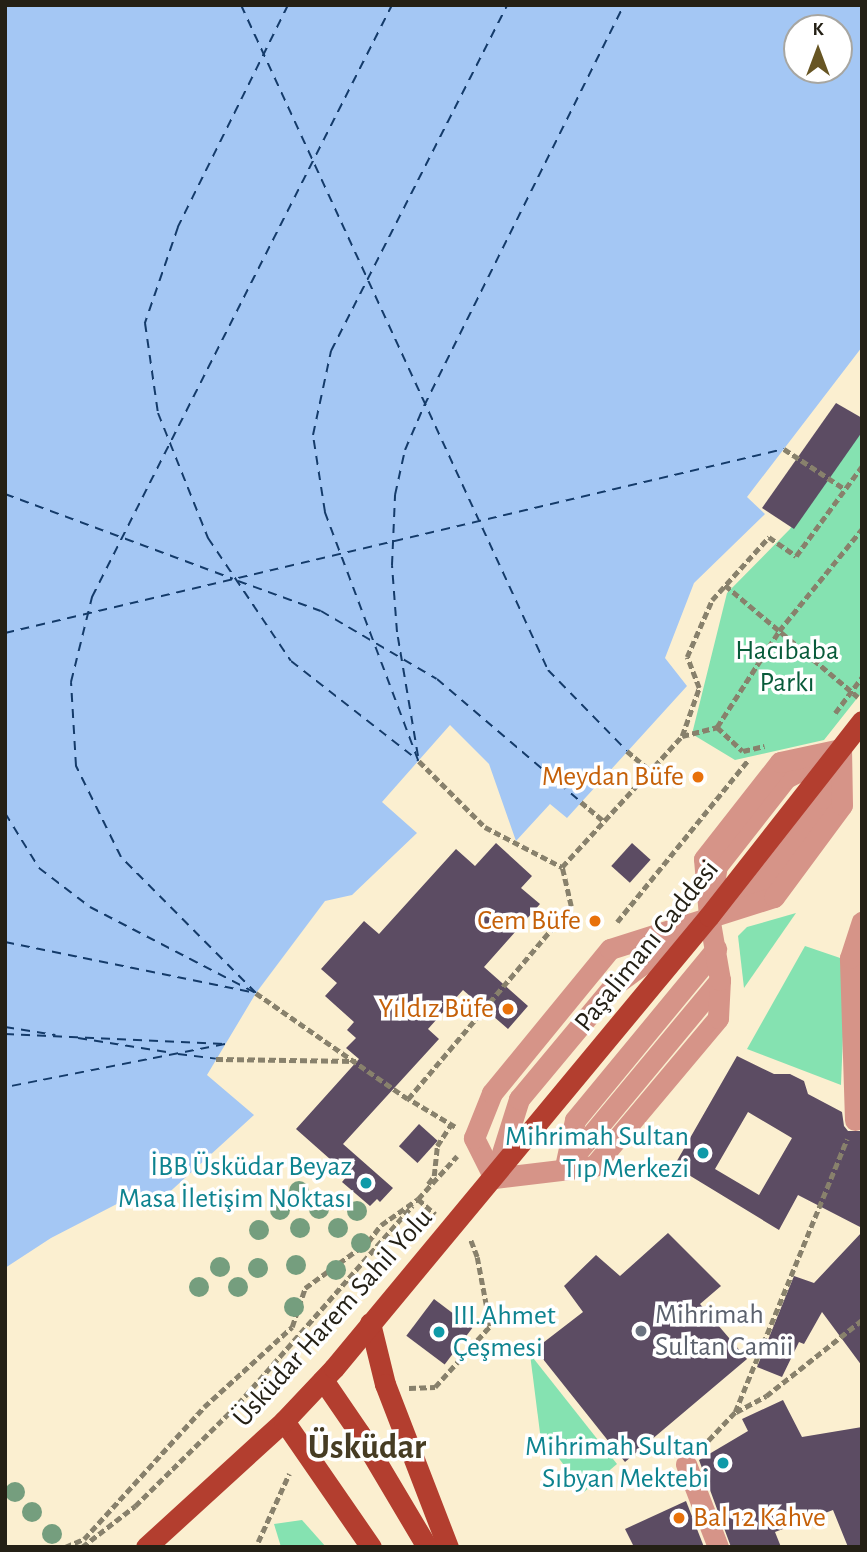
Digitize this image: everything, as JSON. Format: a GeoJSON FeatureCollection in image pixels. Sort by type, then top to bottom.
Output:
{"type":"FeatureCollection","features":[{"type":"Feature","properties":{"kind":"main road","name":"Paşalimanı Caddesi"},"geometry":{"type":"LineString","coordinates":[[494,1178],[709,916],[862,721]]}},
{"type":"Feature","properties":{"kind":"main road","name":"Üsküdar Harem Sahil Yolu"},"geometry":{"type":"LineString","coordinates":[[146,1547],[284,1421],[323,1381],[494,1178]]}},
{"type":"Feature","properties":{"kind":"main road"},"geometry":{"type":"LineString","coordinates":[[370,1323],[385,1384],[448,1547]]}},
{"type":"Feature","properties":{"kind":"main road"},"geometry":{"type":"LineString","coordinates":[[323,1381],[360,1434],[427,1547]]}},
{"type":"Feature","properties":{"kind":"main road"},"geometry":{"type":"LineString","coordinates":[[284,1421],[371,1547]]}},
{"type":"Feature","properties":{"kind":"street"},"geometry":{"type":"LineString","coordinates":[[494,1178],[474,1138],[492,1093],[610,949],[709,916],[774,897],[842,805],[841,749],[776,753],[704,859],[709,916],[720,980],[565,1167],[494,1178]]}},
{"type":"Feature","properties":{"kind":"street"},"geometry":{"type":"LineString","coordinates":[[494,1178],[519,1099],[528,1088],[613,986],[709,916]]}},
{"type":"Feature","properties":{"kind":"street"},"geometry":{"type":"LineString","coordinates":[[855,1120],[850,958],[860,924]]}},
{"type":"Feature","properties":{"kind":"street"},"geometry":{"type":"LineString","coordinates":[[565,1167],[575,1120],[716,949]]}},
{"type":"Feature","properties":{"kind":"street"},"geometry":{"type":"LineString","coordinates":[[686,1464],[718,1547]]}},
{"type":"Feature","properties":{"kind":"path"},"geometry":{"type":"LineString","coordinates":[[784,449],[845,489]]}},
{"type":"Feature","properties":{"kind":"path"},"geometry":{"type":"LineString","coordinates":[[562,867],[682,736],[699,688],[687,657],[712,600],[769,537],[796,556],[862,466]]}},
{"type":"Feature","properties":{"kind":"path"},"geometry":{"type":"LineString","coordinates":[[682,736],[717,727],[779,631],[862,529]]}},
{"type":"Feature","properties":{"kind":"path"},"geometry":{"type":"LineString","coordinates":[[725,584],[858,697]]}},
{"type":"Feature","properties":{"kind":"path"},"geometry":{"type":"LineString","coordinates":[[828,722],[862,677]]}},
{"type":"Feature","properties":{"kind":"path"},"geometry":{"type":"LineString","coordinates":[[717,727],[743,751],[759,747],[776,753]]}},
{"type":"Feature","properties":{"kind":"path"},"geometry":{"type":"LineString","coordinates":[[759,747],[776,753]]}},
{"type":"Feature","properties":{"kind":"path"},"geometry":{"type":"LineString","coordinates":[[613,926],[759,747]]}},
{"type":"Feature","properties":{"kind":"path"},"geometry":{"type":"LineString","coordinates":[[627,751],[650,771]]}},
{"type":"Feature","properties":{"kind":"path"},"geometry":{"type":"LineString","coordinates":[[408,1099],[571,906],[562,867],[485,827],[419,761]]}},
{"type":"Feature","properties":{"kind":"path"},"geometry":{"type":"LineString","coordinates":[[581,802],[604,821]]}},
{"type":"Feature","properties":{"kind":"path"},"geometry":{"type":"LineString","coordinates":[[82,1547],[135,1506],[239,1404],[474,1138],[408,1099],[256,993]]}},
{"type":"Feature","properties":{"kind":"path"},"geometry":{"type":"LineString","coordinates":[[216,1059],[357,1061]]}},
{"type":"Feature","properties":{"kind":"path"},"geometry":{"type":"LineString","coordinates":[[65,1547],[84,1539],[204,1407],[292,1327],[305,1288],[368,1242],[381,1225],[418,1199],[434,1175],[437,1146],[457,1115]]}},
{"type":"Feature","properties":{"kind":"path"},"geometry":{"type":"LineString","coordinates":[[735,1412],[855,1120]]}},
{"type":"Feature","properties":{"kind":"path"},"geometry":{"type":"LineString","coordinates":[[401,1388],[435,1387],[489,1326],[477,1257],[471,1239]]}},
{"type":"Feature","properties":{"kind":"path"},"geometry":{"type":"LineString","coordinates":[[686,1464],[735,1412],[766,1396],[862,1320]]}},
{"type":"Feature","properties":{"kind":"path"},"geometry":{"type":"LineString","coordinates":[[258,1542],[289,1474]]}},
{"type":"Feature","properties":{"kind":"green space","name":"Hacıbaba Parkı"},"geometry":{"type":"Polygon","coordinates":[[[862,430],[862,692],[824,740],[735,760],[692,734],[727,593],[790,529],[862,430]]]}},
{"type":"Feature","properties":{"kind":"green space"},"geometry":{"type":"Polygon","coordinates":[[[796,913],[744,988],[738,936],[747,927],[796,913]]]}},
{"type":"Feature","properties":{"kind":"green space"},"geometry":{"type":"Polygon","coordinates":[[[805,946],[846,960],[841,1085],[747,1049],[805,946]]]}},
{"type":"Feature","properties":{"kind":"green space"},"geometry":{"type":"Polygon","coordinates":[[[530,1354],[617,1464],[584,1492],[540,1433],[530,1354]]]}},
{"type":"Feature","properties":{"kind":"green space"},"geometry":{"type":"Polygon","coordinates":[[[302,1520],[326,1547],[281,1547],[274,1524],[302,1520]]]}},
{"type":"Feature","properties":{"kind":"water"},"geometry":{"type":"Polygon","coordinates":[[[5,5],[862,5],[862,347],[747,497],[765,514],[694,583],[665,658],[687,686],[567,818],[550,804],[516,841],[489,764],[450,725],[382,802],[417,833],[352,895],[325,901],[256,993],[207,1075],[254,1115],[151,1209],[140,1192],[51,1238],[5,1268],[5,5]]]}},
{"type":"Feature","properties":{"kind":"building"},"geometry":{"type":"Polygon","coordinates":[[[836,403],[862,418],[862,432],[794,529],[762,508],[836,403]]]}},
{"type":"Feature","properties":{"kind":"building"},"geometry":{"type":"Polygon","coordinates":[[[496,843],[532,876],[521,888],[540,904],[484,967],[528,1006],[508,1029],[463,990],[428,1029],[439,1039],[343,1144],[393,1188],[380,1202],[377,1199],[370,1206],[342,1182],[348,1175],[296,1129],[359,1059],[346,1048],[356,1038],[347,1030],[354,1022],[325,996],[337,983],[321,969],[364,921],[379,934],[456,849],[475,866],[496,843]]]}},
{"type":"Feature","properties":{"kind":"building"},"geometry":{"type":"Polygon","coordinates":[[[632,843],[651,860],[630,883],[611,866],[632,843]]]}},
{"type":"Feature","properties":{"kind":"building","name":"Mihrimah Sultan Tıp Merkezi"},"geometry":{"type":"Polygon","coordinates":[[[737,1056],[774,1074],[790,1074],[804,1081],[808,1094],[842,1112],[844,1126],[848,1131],[862,1131],[862,1228],[798,1195],[779,1230],[674,1166],[737,1056]],[[748,1112],[715,1169],[759,1195],[792,1138],[748,1112]]]}},
{"type":"Feature","properties":{"kind":"building"},"geometry":{"type":"Polygon","coordinates":[[[419,1124],[438,1141],[418,1163],[399,1146],[419,1124]]]}},
{"type":"Feature","properties":{"kind":"building"},"geometry":{"type":"Polygon","coordinates":[[[862,1232],[862,1366],[822,1312],[804,1344],[799,1342],[782,1377],[757,1367],[794,1276],[814,1283],[862,1232]]]}},
{"type":"Feature","properties":{"kind":"building","name":"Mihrimah Sultan Camii"},"geometry":{"type":"Polygon","coordinates":[[[668,1233],[721,1286],[700,1304],[747,1359],[625,1462],[535,1349],[583,1312],[564,1286],[596,1255],[620,1276],[668,1233]]]}},
{"type":"Feature","properties":{"kind":"building","name":"III.Ahmet Çeşmesi"},"geometry":{"type":"Polygon","coordinates":[[[434,1299],[472,1328],[445,1365],[406,1336],[434,1299]]]}},
{"type":"Feature","properties":{"kind":"building"},"geometry":{"type":"Polygon","coordinates":[[[783,1400],[802,1437],[862,1427],[862,1547],[848,1547],[833,1510],[775,1532],[781,1547],[731,1547],[699,1460],[748,1431],[742,1419],[783,1400]]]}},
{"type":"Feature","properties":{"kind":"building"},"geometry":{"type":"Polygon","coordinates":[[[686,1501],[704,1547],[634,1547],[625,1529],[686,1501]]]}},
{"type":"Feature","properties":{"kind":"ferry route"},"geometry":{"type":"LineString","coordinates":[[241,5],[548,670],[627,751]]}},
{"type":"Feature","properties":{"kind":"ferry route"},"geometry":{"type":"LineString","coordinates":[[288,5],[178,227],[145,323],[158,413],[208,538],[291,661],[419,761]]}},
{"type":"Feature","properties":{"kind":"ferry route"},"geometry":{"type":"LineString","coordinates":[[5,813],[39,868],[90,907],[256,993],[121,857],[76,766],[71,682],[92,597],[392,5]]}},
{"type":"Feature","properties":{"kind":"ferry route"},"geometry":{"type":"LineString","coordinates":[[418,760],[325,512],[313,435],[331,351],[507,5]]}},
{"type":"Feature","properties":{"kind":"ferry route"},"geometry":{"type":"LineString","coordinates":[[418,756],[397,632],[392,565],[395,495],[405,450],[424,406],[624,5]]}},
{"type":"Feature","properties":{"kind":"ferry route"},"geometry":{"type":"LineString","coordinates":[[5,633],[784,449]]}},
{"type":"Feature","properties":{"kind":"ferry route"},"geometry":{"type":"LineString","coordinates":[[5,494],[233,579]]}},
{"type":"Feature","properties":{"kind":"ferry route"},"geometry":{"type":"LineString","coordinates":[[238,581],[321,611],[437,679],[581,802]]}},
{"type":"Feature","properties":{"kind":"ferry route"},"geometry":{"type":"LineString","coordinates":[[5,942],[251,992]]}},
{"type":"Feature","properties":{"kind":"ferry route"},"geometry":{"type":"LineString","coordinates":[[5,1027],[55,1035]]}},
{"type":"Feature","properties":{"kind":"ferry route"},"geometry":{"type":"LineString","coordinates":[[5,1034],[225,1044],[5,1087]]}},
{"type":"Feature","properties":{"kind":"ferry route"},"geometry":{"type":"LineString","coordinates":[[78,1038],[173,1053]]}},
{"type":"Feature","properties":{"kind":"ferry route"},"geometry":{"type":"LineString","coordinates":[[178,1054],[216,1059]]}},
{"type":"Feature","properties":{"kind":"place","name":"Meydan Büfe"},"geometry":{"type":"Point","coordinates":[698,777]}},
{"type":"Feature","properties":{"kind":"place","name":"Cem Büfe"},"geometry":{"type":"Point","coordinates":[595,921]}},
{"type":"Feature","properties":{"kind":"place","name":"Yıldız Büfe"},"geometry":{"type":"Point","coordinates":[508,1009]}},
{"type":"Feature","properties":{"kind":"place","name":"Mihrimah Sultan Tıp Merkezi"},"geometry":{"type":"Point","coordinates":[703,1153]}},
{"type":"Feature","properties":{"kind":"place","name":"İBB Üsküdar Beyaz Masa İletişim Noktası"},"geometry":{"type":"Point","coordinates":[366,1183]}},
{"type":"Feature","properties":{"kind":"place","name":"Mihrimah Sultan Camii"},"geometry":{"type":"Point","coordinates":[641,1331]}},
{"type":"Feature","properties":{"kind":"place","name":"III.Ahmet Çeşmesi"},"geometry":{"type":"Point","coordinates":[439,1332]}},
{"type":"Feature","properties":{"kind":"place","name":"Mihrimah Sultan Sıbyan Mektebi"},"geometry":{"type":"Point","coordinates":[723,1463]}},
{"type":"Feature","properties":{"kind":"place","name":"Bal 12 Kahve"},"geometry":{"type":"Point","coordinates":[679,1518]}},
{"type":"Feature","properties":{"kind":"district","name":"Üsküdar"},"geometry":{"type":"Point","coordinates":[367,1448]}}]}
